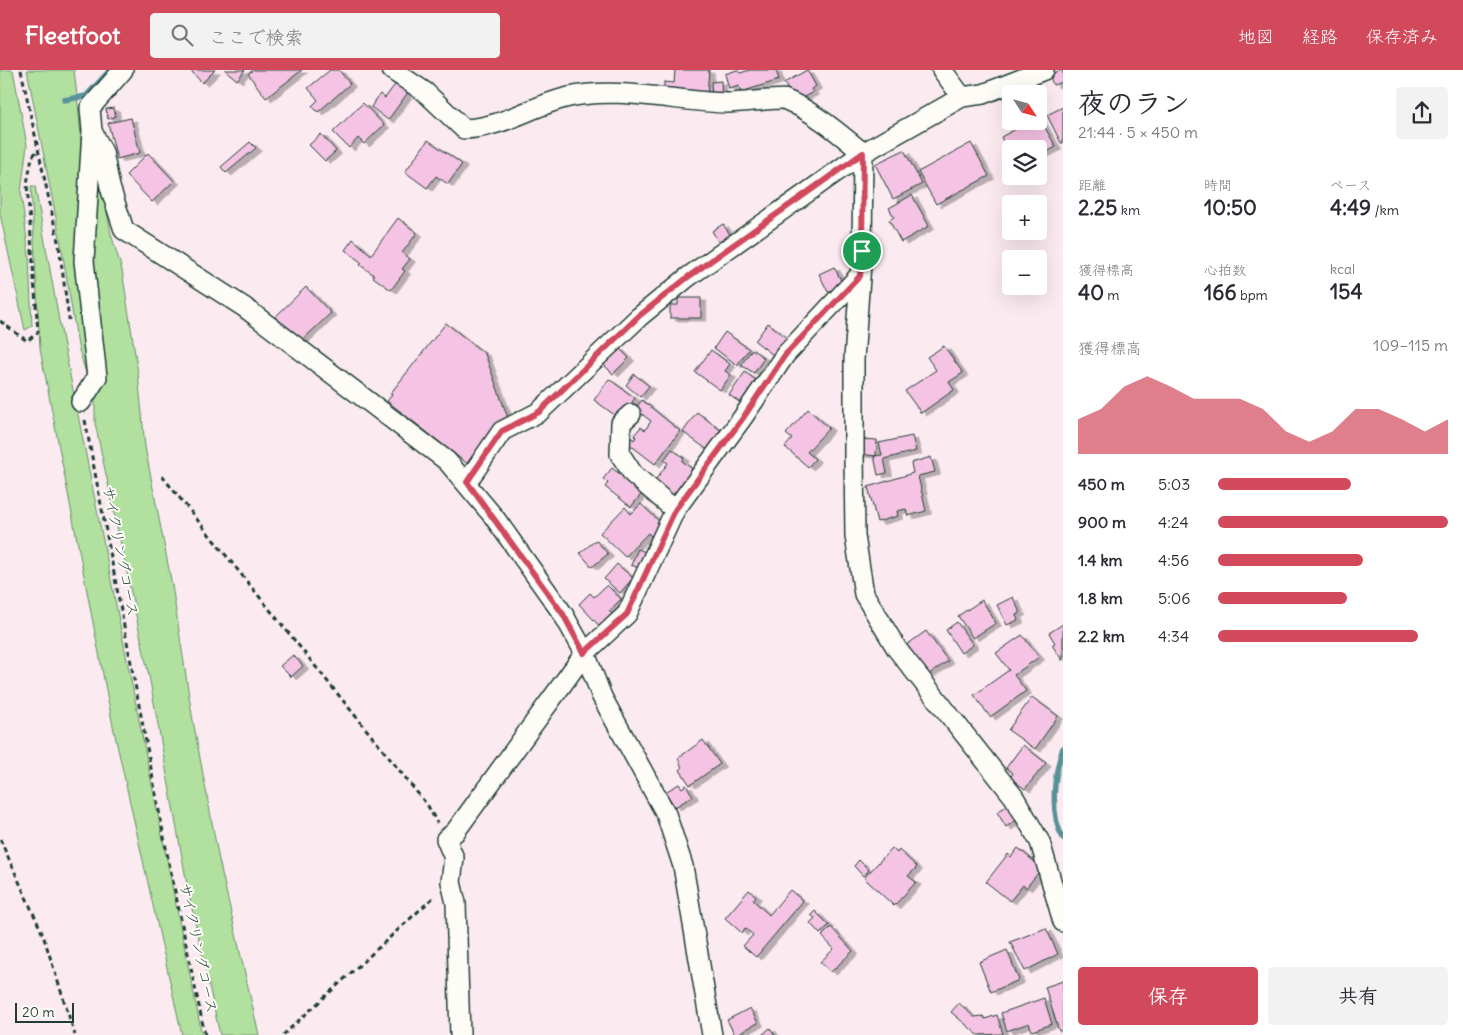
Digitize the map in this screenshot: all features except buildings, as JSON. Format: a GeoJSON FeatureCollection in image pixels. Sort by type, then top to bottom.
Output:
{"type":"FeatureCollection","features":[{"type":"Feature","properties":{"kind":"street"},"geometry":{"type":"LineString","coordinates":[[81,402],[98,377],[84,261],[92,132],[90,108],[122,70]]}},
{"type":"Feature","properties":{"kind":"street"},"geometry":{"type":"LineString","coordinates":[[392,70],[425,92],[464,129],[484,128],[566,98],[594,92],[708,102],[747,103],[783,98],[834,129],[863,153]]}},
{"type":"Feature","properties":{"kind":"street"},"geometry":{"type":"LineString","coordinates":[[942,70],[962,97]]}},
{"type":"Feature","properties":{"kind":"street"},"geometry":{"type":"LineString","coordinates":[[467,482],[502,431],[539,412],[639,316],[688,277],[863,153],[962,97],[983,94],[1044,70]]}},
{"type":"Feature","properties":{"kind":"street"},"geometry":{"type":"LineString","coordinates":[[92,132],[103,152],[110,187],[124,230],[244,307],[447,462],[467,482],[563,614],[584,653],[602,697],[666,814],[680,858],[712,1035]]}},
{"type":"Feature","properties":{"kind":"street"},"geometry":{"type":"LineString","coordinates":[[863,153],[862,251],[854,359],[855,536],[864,594],[897,649],[1014,797],[1040,842],[1063,922]]}},
{"type":"Feature","properties":{"kind":"street"},"geometry":{"type":"LineString","coordinates":[[460,1035],[456,903],[451,882],[454,858],[446,838],[455,832],[584,653],[627,614],[675,510],[743,418],[785,355],[860,276]]}},
{"type":"Feature","properties":{"kind":"street"},"geometry":{"type":"LineString","coordinates":[[631,414],[621,423],[620,454],[633,474],[675,510]]}},
{"type":"Feature","properties":{"kind":"path"},"geometry":{"type":"LineString","coordinates":[[21,70],[59,246],[70,324]]}},
{"type":"Feature","properties":{"kind":"path"},"geometry":{"type":"LineString","coordinates":[[0,321],[27,341],[38,332],[27,184],[32,157],[37,151]]}},
{"type":"Feature","properties":{"kind":"path","name":"サイクリングコース"},"geometry":{"type":"LineString","coordinates":[[81,402],[160,814],[205,1035]]}},
{"type":"Feature","properties":{"kind":"path"},"geometry":{"type":"LineString","coordinates":[[162,476],[428,806],[446,838]]}},
{"type":"Feature","properties":{"kind":"path"},"geometry":{"type":"LineString","coordinates":[[0,839],[43,935],[75,1035]]}},
{"type":"Feature","properties":{"kind":"path"},"geometry":{"type":"LineString","coordinates":[[283,1035],[451,882]]}},
{"type":"Feature","properties":{"kind":"green space"},"geometry":{"type":"Polygon","coordinates":[[[0,70],[13,70],[27,145],[21,192],[29,257],[32,326],[25,330],[0,214],[0,70]]]}},
{"type":"Feature","properties":{"kind":"green space"},"geometry":{"type":"Polygon","coordinates":[[[27,70],[74,70],[82,145],[88,257],[92,370],[87,377],[78,346],[60,238],[27,70]]]}},
{"type":"Feature","properties":{"kind":"green space"},"geometry":{"type":"Polygon","coordinates":[[[96,152],[111,234],[122,270],[138,373],[145,447],[172,585],[192,715],[219,860],[259,1035],[220,1035],[188,890],[150,681],[95,423],[95,401],[103,375],[90,265],[96,152]]]}},
{"type":"Feature","properties":{"kind":"green space"},"geometry":{"type":"Polygon","coordinates":[[[31,186],[35,186],[59,320],[202,1035],[182,1035],[114,731],[40,349],[31,186]]]}},
{"type":"Feature","properties":{"kind":"waterway"},"geometry":{"type":"LineString","coordinates":[[64,100],[86,96],[110,70]]}},
{"type":"Feature","properties":{"kind":"waterway"},"geometry":{"type":"LineString","coordinates":[[1063,748],[1057,770],[1054,793],[1056,817],[1063,838]]}},
{"type":"Feature","properties":{"kind":"route"},"geometry":{"type":"LineString","coordinates":[[863,153],[862,251],[860,276],[785,355],[743,418],[675,510],[627,614],[584,653],[563,614],[467,482],[484,461],[502,431],[539,412],[639,316],[688,277],[863,153]]}}]}
